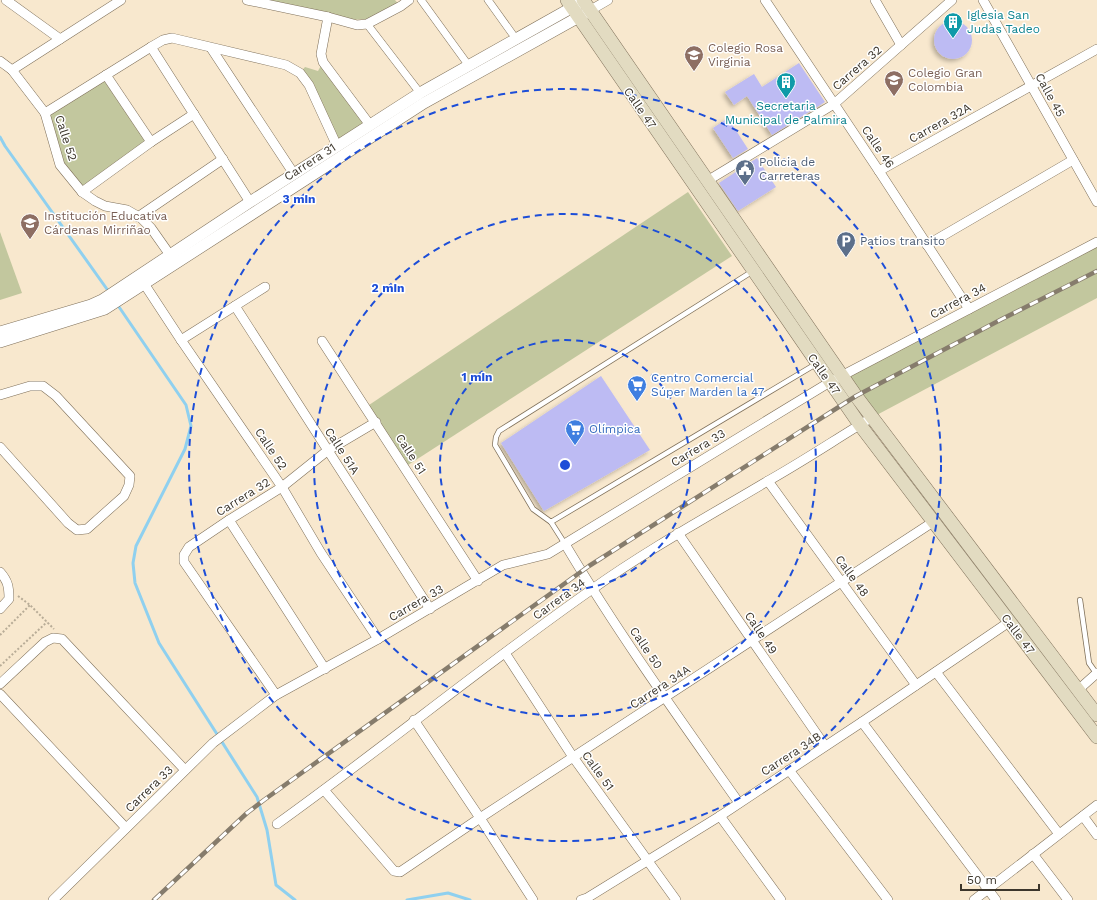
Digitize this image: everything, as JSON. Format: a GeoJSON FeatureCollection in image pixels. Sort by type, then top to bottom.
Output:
{"type":"FeatureCollection","features":[{"type":"Feature","properties":{"kind":"main road","name":"Calle 47"},"geometry":{"type":"LineString","coordinates":[[580,5],[707,181],[871,418],[1097,715]]}},
{"type":"Feature","properties":{"kind":"main road","name":"Calle 47"},"geometry":{"type":"LineString","coordinates":[[580,5],[753,271],[860,425],[1097,737]]}},
{"type":"Feature","properties":{"kind":"street"},"geometry":{"type":"LineString","coordinates":[[12,70],[121,0]]}},
{"type":"Feature","properties":{"kind":"street"},"geometry":{"type":"LineString","coordinates":[[247,0],[328,17],[357,25],[367,24],[401,6],[409,0]]}},
{"type":"Feature","properties":{"kind":"street"},"geometry":{"type":"LineString","coordinates":[[421,0],[477,65]]}},
{"type":"Feature","properties":{"kind":"street"},"geometry":{"type":"LineString","coordinates":[[488,0],[516,40]]}},
{"type":"Feature","properties":{"kind":"street","name":"Carrera 31"},"geometry":{"type":"LineString","coordinates":[[0,332],[91,305],[106,303],[424,103],[477,65],[516,40],[580,5],[608,0]]}},
{"type":"Feature","properties":{"kind":"street","name":"Calle 46"},"geometry":{"type":"LineString","coordinates":[[765,0],[969,309]]}},
{"type":"Feature","properties":{"kind":"street"},"geometry":{"type":"LineString","coordinates":[[874,0],[901,45]]}},
{"type":"Feature","properties":{"kind":"street","name":"Carrera 32"},"geometry":{"type":"LineString","coordinates":[[707,181],[834,104],[952,0]]}},
{"type":"Feature","properties":{"kind":"street","name":"Calle 45"},"geometry":{"type":"LineString","coordinates":[[983,0],[1097,202]]}},
{"type":"Feature","properties":{"kind":"street"},"geometry":{"type":"LineString","coordinates":[[11,1],[60,39]]}},
{"type":"Feature","properties":{"kind":"street","name":"Carrera 31"},"geometry":{"type":"LineString","coordinates":[[142,280],[170,255],[370,125],[420,94],[477,65],[580,5]]}},
{"type":"Feature","properties":{"kind":"street"},"geometry":{"type":"LineString","coordinates":[[328,17],[321,54],[323,62],[370,125]]}},
{"type":"Feature","properties":{"kind":"street"},"geometry":{"type":"LineString","coordinates":[[367,24],[420,94]]}},
{"type":"Feature","properties":{"kind":"street"},"geometry":{"type":"LineString","coordinates":[[45,113],[150,46],[172,38],[286,65],[300,73],[309,85],[337,146]]}},
{"type":"Feature","properties":{"kind":"street"},"geometry":{"type":"LineString","coordinates":[[150,46],[250,202]]}},
{"type":"Feature","properties":{"kind":"street"},"geometry":{"type":"LineString","coordinates":[[211,48],[294,174]]}},
{"type":"Feature","properties":{"kind":"street","name":"Carrera 32A"},"geometry":{"type":"LineString","coordinates":[[879,171],[1097,49]]}},
{"type":"Feature","properties":{"kind":"street","name":"Calle 52"},"geometry":{"type":"LineString","coordinates":[[0,61],[12,70],[45,113],[60,165],[82,192],[105,206],[127,210],[138,217],[151,228],[170,255]]}},
{"type":"Feature","properties":{"kind":"street"},"geometry":{"type":"LineString","coordinates":[[106,74],[151,142]]}},
{"type":"Feature","properties":{"kind":"street"},"geometry":{"type":"LineString","coordinates":[[82,192],[151,142],[194,114]]}},
{"type":"Feature","properties":{"kind":"street"},"geometry":{"type":"LineString","coordinates":[[138,217],[223,159]]}},
{"type":"Feature","properties":{"kind":"street"},"geometry":{"type":"LineString","coordinates":[[928,245],[1073,160]]}},
{"type":"Feature","properties":{"kind":"street","name":"Carrera 34"},"geometry":{"type":"LineString","coordinates":[[830,382],[1097,242]]}},
{"type":"Feature","properties":{"kind":"street","name":"Calle 52"},"geometry":{"type":"LineString","coordinates":[[142,280],[181,340],[282,487],[321,553],[378,639]]}},
{"type":"Feature","properties":{"kind":"street"},"geometry":{"type":"LineString","coordinates":[[181,340],[265,287]]}},
{"type":"Feature","properties":{"kind":"street","name":"Carrera 31"},"geometry":{"type":"LineString","coordinates":[[0,342],[105,310],[106,303]]}},
{"type":"Feature","properties":{"kind":"street","name":"Calle 51A"},"geometry":{"type":"LineString","coordinates":[[235,306],[430,609]]}},
{"type":"Feature","properties":{"kind":"street","name":"Calle 51"},"geometry":{"type":"LineString","coordinates":[[322,340],[478,581]]}},
{"type":"Feature","properties":{"kind":"street","name":"Carrera 33"},"geometry":{"type":"LineString","coordinates":[[53,900],[213,743],[276,695],[378,639],[503,565],[548,554],[830,382]]}},
{"type":"Feature","properties":{"kind":"street"},"geometry":{"type":"LineString","coordinates":[[0,395],[30,386],[43,386],[56,396],[130,476],[129,485],[124,496],[87,529],[77,530],[68,523],[0,447]]}},
{"type":"Feature","properties":{"kind":"street","name":"Carrera 34"},"geometry":{"type":"LineString","coordinates":[[277,824],[324,790],[414,720],[592,589],[678,533],[768,481],[871,418]]}},
{"type":"Feature","properties":{"kind":"street","name":"Carrera 32"},"geometry":{"type":"LineString","coordinates":[[276,695],[184,562],[184,555],[189,548],[229,520],[282,487],[327,451],[376,422]]}},
{"type":"Feature","properties":{"kind":"street","name":"Calle 48"},"geometry":{"type":"LineString","coordinates":[[768,481],[916,685]]}},
{"type":"Feature","properties":{"kind":"street"},"geometry":{"type":"LineString","coordinates":[[229,520],[325,669]]}},
{"type":"Feature","properties":{"kind":"street","name":"Carrera 34A"},"geometry":{"type":"LineString","coordinates":[[324,790],[392,869],[396,872],[400,872],[480,818],[933,522]]}},
{"type":"Feature","properties":{"kind":"street","name":"Calle 49"},"geometry":{"type":"LineString","coordinates":[[678,533],[825,746]]}},
{"type":"Feature","properties":{"kind":"street","name":"Calle 50"},"geometry":{"type":"LineString","coordinates":[[565,544],[592,589],[665,698],[739,803]]}},
{"type":"Feature","properties":{"kind":"street"},"geometry":{"type":"LineString","coordinates":[[0,572],[7,580],[9,589],[9,599],[0,609]]}},
{"type":"Feature","properties":{"kind":"street","name":"Carrera 34B"},"geometry":{"type":"LineString","coordinates":[[581,900],[587,898],[720,816],[1009,622]]}},
{"type":"Feature","properties":{"kind":"street"},"geometry":{"type":"LineString","coordinates":[[0,684],[45,642],[53,638],[62,639],[185,770]]}},
{"type":"Feature","properties":{"kind":"street","name":"Calle 51"},"geometry":{"type":"LineString","coordinates":[[505,653],[573,757],[676,900]]}},
{"type":"Feature","properties":{"kind":"street"},"geometry":{"type":"LineString","coordinates":[[936,672],[1059,834]]}},
{"type":"Feature","properties":{"kind":"street"},"geometry":{"type":"LineString","coordinates":[[1078,690],[1097,673]]}},
{"type":"Feature","properties":{"kind":"street"},"geometry":{"type":"LineString","coordinates":[[0,694],[126,828]]}},
{"type":"Feature","properties":{"kind":"street"},"geometry":{"type":"LineString","coordinates":[[414,720],[533,900]]}},
{"type":"Feature","properties":{"kind":"street"},"geometry":{"type":"LineString","coordinates":[[862,722],[996,900]]}},
{"type":"Feature","properties":{"kind":"street"},"geometry":{"type":"LineString","coordinates":[[789,770],[888,900]]}},
{"type":"Feature","properties":{"kind":"street"},"geometry":{"type":"LineString","coordinates":[[974,900],[1097,805]]}},
{"type":"Feature","properties":{"kind":"street"},"geometry":{"type":"LineString","coordinates":[[720,816],[781,900]]}},
{"type":"Feature","properties":{"kind":"street"},"geometry":{"type":"LineString","coordinates":[[1083,816],[1097,835]]}},
{"type":"Feature","properties":{"kind":"street"},"geometry":{"type":"LineString","coordinates":[[1033,854],[1068,900]]}},
{"type":"Feature","properties":{"kind":"lane"},"geometry":{"type":"LineString","coordinates":[[565,544],[551,522],[533,509],[495,445],[496,437],[499,431],[753,271]]}},
{"type":"Feature","properties":{"kind":"lane"},"geometry":{"type":"LineString","coordinates":[[551,522],[817,364]]}},
{"type":"Feature","properties":{"kind":"lane"},"geometry":{"type":"LineString","coordinates":[[1080,600],[1089,663],[1097,673]]}},
{"type":"Feature","properties":{"kind":"path"},"geometry":{"type":"LineString","coordinates":[[0,666],[47,621],[30,605],[9,589]]}},
{"type":"Feature","properties":{"kind":"path"},"geometry":{"type":"LineString","coordinates":[[0,635],[30,605]]}},
{"type":"Feature","properties":{"kind":"green space"},"geometry":{"type":"Polygon","coordinates":[[[251,0],[395,0],[399,5],[370,19],[345,20],[251,0]]]}},
{"type":"Feature","properties":{"kind":"green space"},"geometry":{"type":"Polygon","coordinates":[[[323,62],[370,125],[337,146],[300,73],[305,67],[318,71],[323,62]]]}},
{"type":"Feature","properties":{"kind":"green space"},"geometry":{"type":"Polygon","coordinates":[[[106,75],[150,142],[82,192],[60,165],[45,113],[106,75]]]}},
{"type":"Feature","properties":{"kind":"green space"},"geometry":{"type":"Polygon","coordinates":[[[688,192],[732,256],[405,467],[366,407],[688,192]]]}},
{"type":"Feature","properties":{"kind":"green space"},"geometry":{"type":"Polygon","coordinates":[[[0,232],[22,293],[0,300],[0,232]]]}},
{"type":"Feature","properties":{"kind":"green space"},"geometry":{"type":"Polygon","coordinates":[[[1097,242],[1097,298],[871,418],[842,376],[1097,242]]]}},
{"type":"Feature","properties":{"kind":"building","name":"Iglesia San Judas Tadeo"},"geometry":{"type":"Polygon","coordinates":[[[949,21],[957,21],[967,26],[971,33],[971,47],[967,54],[957,59],[949,59],[939,54],[937,51],[934,44],[934,36],[939,26],[942,24],[949,21]]]}},
{"type":"Feature","properties":{"kind":"building","name":"Secretaria Municipal de Palmira"},"geometry":{"type":"Polygon","coordinates":[[[799,63],[825,102],[772,135],[747,96],[734,105],[725,92],[754,74],[762,87],[799,63]]]}},
{"type":"Feature","properties":{"kind":"building"},"geometry":{"type":"Polygon","coordinates":[[[728,118],[748,149],[733,158],[713,128],[728,118]]]}},
{"type":"Feature","properties":{"kind":"building","name":"Policia de Carreteras"},"geometry":{"type":"Polygon","coordinates":[[[757,158],[776,187],[738,211],[719,183],[757,158]]]}},
{"type":"Feature","properties":{"kind":"building","name":"Olímpica"},"geometry":{"type":"Polygon","coordinates":[[[601,376],[650,450],[544,511],[501,443],[601,376]]]}},
{"type":"Feature","properties":{"kind":"waterway"},"geometry":{"type":"LineString","coordinates":[[0,137],[109,292]]}},
{"type":"Feature","properties":{"kind":"waterway"},"geometry":{"type":"LineString","coordinates":[[117,304],[186,405],[191,426],[185,449],[136,546],[133,563],[135,583],[159,643],[257,797],[267,830],[276,885],[295,900]]}},
{"type":"Feature","properties":{"kind":"waterway"},"geometry":{"type":"LineString","coordinates":[[407,900],[448,893],[470,900]]}},
{"type":"Feature","properties":{"kind":"railway"},"geometry":{"type":"LineString","coordinates":[[154,900],[247,813],[589,566],[856,396],[1097,271]]}},
{"type":"Feature","properties":{"kind":"place","name":"Iglesia San Judas Tadeo"},"geometry":{"type":"Point","coordinates":[953,39]}},
{"type":"Feature","properties":{"kind":"place","name":"Colegio Rosa Virginia"},"geometry":{"type":"Point","coordinates":[694,72]}},
{"type":"Feature","properties":{"kind":"place","name":"Colegio Gran Colombia"},"geometry":{"type":"Point","coordinates":[894,97]}},
{"type":"Feature","properties":{"kind":"place","name":"Secretaria Municipal de Palmira"},"geometry":{"type":"Point","coordinates":[786,99]}},
{"type":"Feature","properties":{"kind":"place","name":"Policia de Carreteras"},"geometry":{"type":"Point","coordinates":[745,186]}},
{"type":"Feature","properties":{"kind":"place","name":"Institución Educativa Cárdenas Mirriñao"},"geometry":{"type":"Point","coordinates":[30,240]}},
{"type":"Feature","properties":{"kind":"place","name":"Patios transito"},"geometry":{"type":"Point","coordinates":[846,258]}},
{"type":"Feature","properties":{"kind":"place","name":"Centro Comercial Súper Marden la 47"},"geometry":{"type":"Point","coordinates":[637,402]}},
{"type":"Feature","properties":{"kind":"place","name":"Olímpica"},"geometry":{"type":"Point","coordinates":[575,446]}}]}
